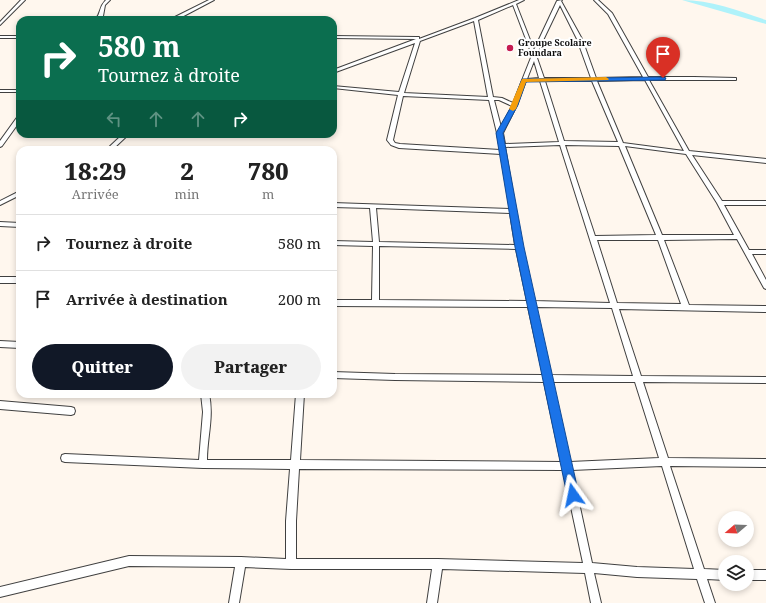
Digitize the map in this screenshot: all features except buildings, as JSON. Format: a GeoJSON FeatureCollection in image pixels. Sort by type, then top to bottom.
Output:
{"type":"FeatureCollection","features":[{"type":"Feature","properties":{"kind":"street"},"geometry":{"type":"LineString","coordinates":[[0,24],[22,0]]}},
{"type":"Feature","properties":{"kind":"street"},"geometry":{"type":"LineString","coordinates":[[101,16],[103,5],[108,0]]}},
{"type":"Feature","properties":{"kind":"street"},"geometry":{"type":"LineString","coordinates":[[180,16],[212,0]]}},
{"type":"Feature","properties":{"kind":"street"},"geometry":{"type":"LineString","coordinates":[[337,70],[476,19],[522,0]]}},
{"type":"Feature","properties":{"kind":"street"},"geometry":{"type":"LineString","coordinates":[[596,0],[610,13],[687,152],[720,203],[766,286]]}},
{"type":"Feature","properties":{"kind":"street"},"geometry":{"type":"LineString","coordinates":[[500,133],[515,105],[534,55],[560,1]]}},
{"type":"Feature","properties":{"kind":"street"},"geometry":{"type":"LineString","coordinates":[[560,1],[575,26],[594,79],[660,238],[686,307]]}},
{"type":"Feature","properties":{"kind":"street"},"geometry":{"type":"LineString","coordinates":[[514,3],[534,55],[710,603]]}},
{"type":"Feature","properties":{"kind":"street"},"geometry":{"type":"LineString","coordinates":[[476,19],[491,99],[500,133],[513,211],[546,378],[596,603]]}},
{"type":"Feature","properties":{"kind":"street"},"geometry":{"type":"LineString","coordinates":[[0,37],[16,37]]}},
{"type":"Feature","properties":{"kind":"street"},"geometry":{"type":"LineString","coordinates":[[337,37],[421,39]]}},
{"type":"Feature","properties":{"kind":"street"},"geometry":{"type":"LineString","coordinates":[[421,39],[401,94],[390,140],[393,144],[399,146],[502,149],[562,143],[621,144],[719,157],[766,161]]}},
{"type":"Feature","properties":{"kind":"street"},"geometry":{"type":"LineString","coordinates":[[524,80],[694,78],[734,80]]}},
{"type":"Feature","properties":{"kind":"street"},"geometry":{"type":"LineString","coordinates":[[337,87],[401,94],[491,99],[500,100],[515,105]]}},
{"type":"Feature","properties":{"kind":"street"},"geometry":{"type":"LineString","coordinates":[[0,91],[16,91]]}},
{"type":"Feature","properties":{"kind":"street"},"geometry":{"type":"LineString","coordinates":[[0,145],[16,123]]}},
{"type":"Feature","properties":{"kind":"street"},"geometry":{"type":"LineString","coordinates":[[113,146],[122,138]]}},
{"type":"Feature","properties":{"kind":"street"},"geometry":{"type":"LineString","coordinates":[[0,203],[16,195]]}},
{"type":"Feature","properties":{"kind":"street"},"geometry":{"type":"LineString","coordinates":[[720,203],[766,203]]}},
{"type":"Feature","properties":{"kind":"street"},"geometry":{"type":"LineString","coordinates":[[337,205],[513,211]]}},
{"type":"Feature","properties":{"kind":"street"},"geometry":{"type":"LineString","coordinates":[[373,207],[376,244],[375,304]]}},
{"type":"Feature","properties":{"kind":"street"},"geometry":{"type":"LineString","coordinates":[[0,224],[16,225]]}},
{"type":"Feature","properties":{"kind":"street"},"geometry":{"type":"LineString","coordinates":[[592,238],[739,237]]}},
{"type":"Feature","properties":{"kind":"street"},"geometry":{"type":"LineString","coordinates":[[337,243],[520,247]]}},
{"type":"Feature","properties":{"kind":"street"},"geometry":{"type":"LineString","coordinates":[[747,252],[766,252]]}},
{"type":"Feature","properties":{"kind":"street"},"geometry":{"type":"LineString","coordinates":[[0,280],[16,280]]}},
{"type":"Feature","properties":{"kind":"street"},"geometry":{"type":"LineString","coordinates":[[337,303],[532,304],[766,309]]}},
{"type":"Feature","properties":{"kind":"street"},"geometry":{"type":"LineString","coordinates":[[0,344],[16,345]]}},
{"type":"Feature","properties":{"kind":"street"},"geometry":{"type":"LineString","coordinates":[[337,375],[395,377],[766,380]]}},
{"type":"Feature","properties":{"kind":"street"},"geometry":{"type":"LineString","coordinates":[[203,464],[202,446],[208,416],[206,398]]}},
{"type":"Feature","properties":{"kind":"street"},"geometry":{"type":"LineString","coordinates":[[291,564],[294,464],[300,398]]}},
{"type":"Feature","properties":{"kind":"street"},"geometry":{"type":"LineString","coordinates":[[0,405],[71,411]]}},
{"type":"Feature","properties":{"kind":"street"},"geometry":{"type":"LineString","coordinates":[[65,458],[203,464],[566,466],[664,462],[766,463]]}},
{"type":"Feature","properties":{"kind":"street"},"geometry":{"type":"LineString","coordinates":[[0,592],[129,561],[291,564],[438,564],[588,568],[637,572],[718,575]]}},
{"type":"Feature","properties":{"kind":"street"},"geometry":{"type":"LineString","coordinates":[[234,603],[241,562]]}},
{"type":"Feature","properties":{"kind":"street"},"geometry":{"type":"LineString","coordinates":[[432,603],[438,564]]}},
{"type":"Feature","properties":{"kind":"street"},"geometry":{"type":"LineString","coordinates":[[754,575],[766,575]]}},
{"type":"Feature","properties":{"kind":"waterway"},"geometry":{"type":"LineString","coordinates":[[686,0],[706,4],[766,22]]}},
{"type":"Feature","properties":{"kind":"slow traffic"},"geometry":{"type":"LineString","coordinates":[[513,109],[524,80],[606,79]]}},
{"type":"Feature","properties":{"kind":"place","name":"Groupe Scolaire Foundara"},"geometry":{"type":"Point","coordinates":[510,48]}},
{"type":"Feature","properties":{"kind":"route"},"geometry":{"type":"LineString","coordinates":[[573,495],[546,378],[520,247],[500,133],[515,105],[524,80],[663,78]]}}]}
